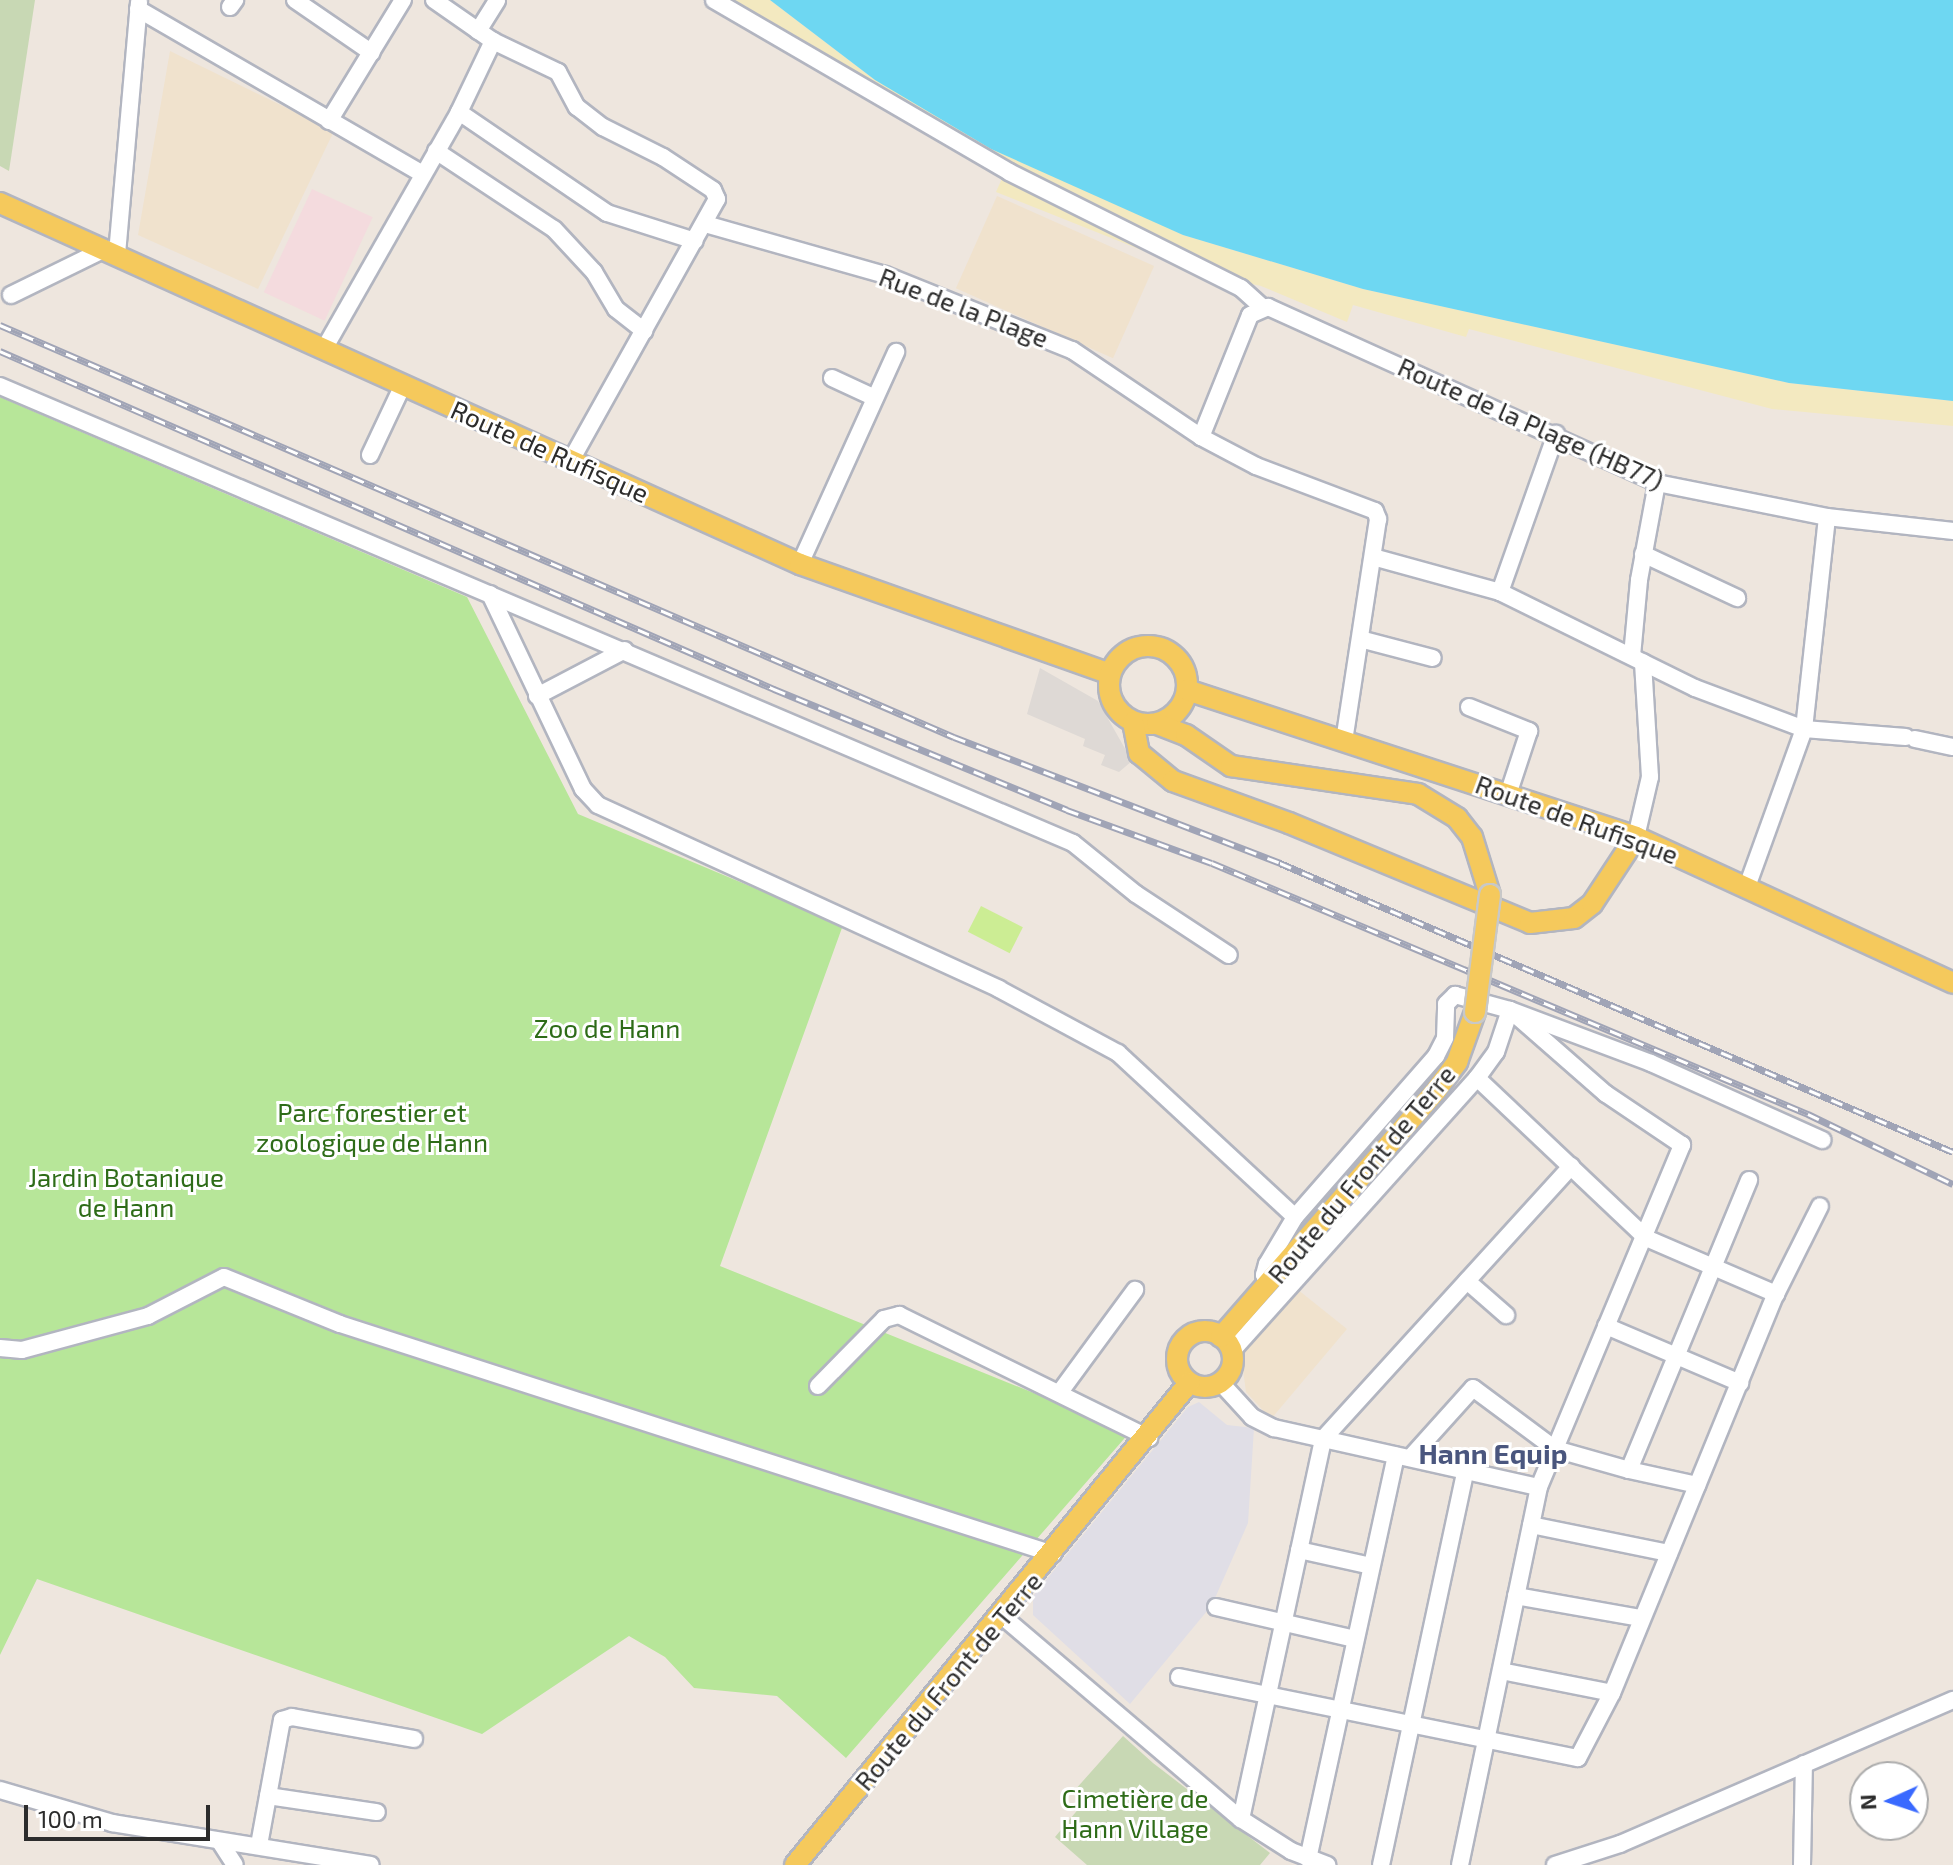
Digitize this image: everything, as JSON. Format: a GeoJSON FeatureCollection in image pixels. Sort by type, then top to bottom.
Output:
{"type":"FeatureCollection","features":[{"type":"Feature","properties":{"kind":"main road","name":"Route de Rufisque"},"geometry":{"type":"LineString","coordinates":[[0,203],[800,564],[1110,674]]}},
{"type":"Feature","properties":{"kind":"main road"},"geometry":{"type":"LineString","coordinates":[[1183,699],[1157,724],[1133,722],[1115,707],[1110,674],[1125,653],[1149,646],[1173,655],[1183,699],[1186,735]]}},
{"type":"Feature","properties":{"kind":"main road","name":"Route de Rufisque"},"geometry":{"type":"LineString","coordinates":[[1183,699],[1344,741],[1509,792],[1636,837],[1748,884],[1953,983]]}},
{"type":"Feature","properties":{"kind":"main road"},"geometry":{"type":"LineString","coordinates":[[1133,722],[1139,753],[1173,781],[1530,923],[1574,918],[1592,904],[1636,837]]}},
{"type":"Feature","properties":{"kind":"main road","name":"Route du Front de Terre"},"geometry":{"type":"LineString","coordinates":[[1157,724],[1186,735],[1231,766],[1418,794],[1457,818],[1472,837],[1490,895],[1475,1012],[1457,1062],[1270,1283],[1249,1321],[1226,1344],[1232,1368],[1221,1383]]}},
{"type":"Feature","properties":{"kind":"main road"},"geometry":{"type":"LineString","coordinates":[[1221,1383],[1205,1388],[1189,1383],[1177,1364],[1182,1343],[1200,1331],[1226,1344]]}},
{"type":"Feature","properties":{"kind":"main road","name":"Route du Front de Terre"},"geometry":{"type":"LineString","coordinates":[[795,1865],[1149,1438],[1189,1383]]}},
{"type":"Feature","properties":{"kind":"street"},"geometry":{"type":"LineString","coordinates":[[295,0],[372,53]]}},
{"type":"Feature","properties":{"kind":"street"},"geometry":{"type":"LineString","coordinates":[[329,121],[403,0]]}},
{"type":"Feature","properties":{"kind":"street"},"geometry":{"type":"LineString","coordinates":[[434,0],[493,41],[558,72],[577,107],[603,127],[663,157],[713,190],[717,203],[571,460]]}},
{"type":"Feature","properties":{"kind":"street"},"geometry":{"type":"LineString","coordinates":[[478,31],[497,0]]}},
{"type":"Feature","properties":{"kind":"street","name":"Route de la Plage (HB77)"},"geometry":{"type":"LineString","coordinates":[[714,0],[750,26],[1009,172],[1241,288],[1262,307],[1556,434],[1657,483],[1827,517],[1953,531]]}},
{"type":"Feature","properties":{"kind":"street"},"geometry":{"type":"LineString","coordinates":[[11,295],[111,252],[138,5],[423,174]]}},
{"type":"Feature","properties":{"kind":"street"},"geometry":{"type":"LineString","coordinates":[[324,349],[459,112],[493,41]]}},
{"type":"Feature","properties":{"kind":"street"},"geometry":{"type":"LineString","coordinates":[[459,112],[615,218],[695,241]]}},
{"type":"Feature","properties":{"kind":"street"},"geometry":{"type":"LineString","coordinates":[[436,151],[554,229],[594,272],[616,309],[644,331]]}},
{"type":"Feature","properties":{"kind":"street","name":"Rue de la Plage"},"geometry":{"type":"LineString","coordinates":[[705,224],[885,275],[1072,350],[1201,437],[1256,466],[1375,511],[1373,557]]}},
{"type":"Feature","properties":{"kind":"street"},"geometry":{"type":"LineString","coordinates":[[1201,437],[1250,315],[1262,307]]}},
{"type":"Feature","properties":{"kind":"street"},"geometry":{"type":"LineString","coordinates":[[800,564],[896,352]]}},
{"type":"Feature","properties":{"kind":"street"},"geometry":{"type":"LineString","coordinates":[[832,378],[875,398]]}},
{"type":"Feature","properties":{"kind":"street"},"geometry":{"type":"LineString","coordinates":[[370,455],[403,385]]}},
{"type":"Feature","properties":{"kind":"street"},"geometry":{"type":"LineString","coordinates":[[0,386],[1073,843],[1136,894],[1229,955]]}},
{"type":"Feature","properties":{"kind":"street"},"geometry":{"type":"LineString","coordinates":[[1500,592],[1556,434]]}},
{"type":"Feature","properties":{"kind":"street"},"geometry":{"type":"LineString","coordinates":[[1636,837],[1650,777],[1638,659],[1643,554],[1657,483]]}},
{"type":"Feature","properties":{"kind":"street"},"geometry":{"type":"LineString","coordinates":[[1748,884],[1785,795],[1804,729],[1827,517]]}},
{"type":"Feature","properties":{"kind":"street"},"geometry":{"type":"LineString","coordinates":[[1643,554],[1737,598]]}},
{"type":"Feature","properties":{"kind":"street"},"geometry":{"type":"LineString","coordinates":[[1344,741],[1373,557],[1500,592],[1695,688],[1804,729],[1910,738],[1953,747]]}},
{"type":"Feature","properties":{"kind":"street"},"geometry":{"type":"LineString","coordinates":[[490,594],[583,789],[598,805],[999,989],[1118,1053],[1295,1217]]}},
{"type":"Feature","properties":{"kind":"street"},"geometry":{"type":"LineString","coordinates":[[1360,639],[1433,658]]}},
{"type":"Feature","properties":{"kind":"street"},"geometry":{"type":"LineString","coordinates":[[537,696],[625,650]]}},
{"type":"Feature","properties":{"kind":"street"},"geometry":{"type":"LineString","coordinates":[[1469,707],[1529,731],[1509,792]]}},
{"type":"Feature","properties":{"kind":"street"},"geometry":{"type":"LineString","coordinates":[[1270,1283],[1264,1275],[1267,1264],[1295,1217],[1436,1056],[1445,1038],[1450,998],[1510,1010],[1651,1063],[1822,1140]]}},
{"type":"Feature","properties":{"kind":"street"},"geometry":{"type":"LineString","coordinates":[[1249,1321],[1477,1078],[1496,1052],[1510,1010]]}},
{"type":"Feature","properties":{"kind":"street"},"geometry":{"type":"LineString","coordinates":[[1460,1865],[1539,1487],[1646,1238],[1682,1145],[1606,1094],[1510,1010]]}},
{"type":"Feature","properties":{"kind":"street"},"geometry":{"type":"LineString","coordinates":[[1477,1078],[1646,1238],[1776,1294]]}},
{"type":"Feature","properties":{"kind":"street"},"geometry":{"type":"LineString","coordinates":[[1241,1819],[1323,1439],[1571,1166]]}},
{"type":"Feature","properties":{"kind":"street"},"geometry":{"type":"LineString","coordinates":[[1629,1470],[1749,1180]]}},
{"type":"Feature","properties":{"kind":"street"},"geometry":{"type":"LineString","coordinates":[[1179,1677],[1578,1758],[1612,1693],[1776,1294],[1820,1206]]}},
{"type":"Feature","properties":{"kind":"street"},"geometry":{"type":"LineString","coordinates":[[0,1348],[22,1350],[148,1316],[224,1277],[340,1324],[1053,1554]]}},
{"type":"Feature","properties":{"kind":"street"},"geometry":{"type":"LineString","coordinates":[[1467,1281],[1506,1315]]}},
{"type":"Feature","properties":{"kind":"street"},"geometry":{"type":"LineString","coordinates":[[1060,1392],[1135,1290]]}},
{"type":"Feature","properties":{"kind":"street"},"geometry":{"type":"LineString","coordinates":[[818,1386],[884,1319],[899,1315],[1149,1438]]}},
{"type":"Feature","properties":{"kind":"street"},"geometry":{"type":"LineString","coordinates":[[1606,1326],[1740,1383]]}},
{"type":"Feature","properties":{"kind":"street"},"geometry":{"type":"LineString","coordinates":[[1221,1383],[1252,1417],[1274,1428],[1539,1487]]}},
{"type":"Feature","properties":{"kind":"street"},"geometry":{"type":"LineString","coordinates":[[1308,1859],[1371,1566],[1403,1457],[1473,1388],[1555,1449],[1697,1485]]}},
{"type":"Feature","properties":{"kind":"street"},"geometry":{"type":"LineString","coordinates":[[1381,1865],[1466,1470]]}},
{"type":"Feature","properties":{"kind":"street"},"geometry":{"type":"LineString","coordinates":[[1531,1525],[1669,1553]]}},
{"type":"Feature","properties":{"kind":"street"},"geometry":{"type":"LineString","coordinates":[[1299,1550],[1371,1566]]}},
{"type":"Feature","properties":{"kind":"street"},"geometry":{"type":"LineString","coordinates":[[1516,1596],[1641,1618]]}},
{"type":"Feature","properties":{"kind":"street"},"geometry":{"type":"LineString","coordinates":[[1216,1607],[1355,1639]]}},
{"type":"Feature","properties":{"kind":"street"},"geometry":{"type":"LineString","coordinates":[[1001,1615],[1241,1819],[1308,1859],[1327,1865]]}},
{"type":"Feature","properties":{"kind":"street"},"geometry":{"type":"LineString","coordinates":[[1501,1671],[1612,1693]]}},
{"type":"Feature","properties":{"kind":"street"},"geometry":{"type":"LineString","coordinates":[[1555,1865],[1620,1844],[1953,1700]]}},
{"type":"Feature","properties":{"kind":"street"},"geometry":{"type":"LineString","coordinates":[[259,1845],[286,1717],[414,1739]]}},
{"type":"Feature","properties":{"kind":"street"},"geometry":{"type":"LineString","coordinates":[[1802,1865],[1804,1764]]}},
{"type":"Feature","properties":{"kind":"street"},"geometry":{"type":"LineString","coordinates":[[0,1790],[112,1823],[371,1865]]}},
{"type":"Feature","properties":{"kind":"street"},"geometry":{"type":"LineString","coordinates":[[268,1796],[377,1812]]}},
{"type":"Feature","properties":{"kind":"street"},"geometry":{"type":"LineString","coordinates":[[220,1842],[235,1865]]}},
{"type":"Feature","properties":{"kind":"shaded area"},"geometry":{"type":"Polygon","coordinates":[[[170,51],[334,131],[258,289],[138,235],[170,51]]]}},
{"type":"Feature","properties":{"kind":"shaded area"},"geometry":{"type":"Polygon","coordinates":[[[312,189],[373,217],[325,321],[264,292],[312,189]]]}},
{"type":"Feature","properties":{"kind":"shaded area"},"geometry":{"type":"Polygon","coordinates":[[[997,196],[1154,266],[1113,358],[956,288],[997,196]]]}},
{"type":"Feature","properties":{"kind":"shaded area"},"geometry":{"type":"Polygon","coordinates":[[[1040,668],[1098,701],[1132,761],[1119,772],[1101,765],[1105,755],[1083,746],[1085,739],[1027,714],[1040,668]]]}},
{"type":"Feature","properties":{"kind":"shaded area"},"geometry":{"type":"Polygon","coordinates":[[[1297,1289],[1347,1329],[1271,1419],[1246,1392],[1241,1355],[1297,1289]]]}},
{"type":"Feature","properties":{"kind":"shaded area"},"geometry":{"type":"Polygon","coordinates":[[[1199,1402],[1227,1425],[1254,1428],[1248,1523],[1212,1605],[1130,1704],[1033,1615],[1033,1596],[1188,1407],[1199,1402]]]}},
{"type":"Feature","properties":{"kind":"green space"},"geometry":{"type":"Polygon","coordinates":[[[0,0],[35,0],[9,171],[0,166],[0,0]]]}},
{"type":"Feature","properties":{"kind":"green space","name":"Parc forestier et zoologique de Hann"},"geometry":{"type":"Polygon","coordinates":[[[0,397],[467,597],[578,814],[843,925],[720,1266],[1130,1432],[846,1758],[777,1696],[694,1688],[665,1657],[629,1636],[482,1734],[37,1579],[0,1655],[0,397]]]}},
{"type":"Feature","properties":{"kind":"green space"},"geometry":{"type":"Polygon","coordinates":[[[981,906],[1023,927],[1010,953],[968,932],[981,906]]]}},
{"type":"Feature","properties":{"kind":"green space","name":"Cimetière de Hann Village"},"geometry":{"type":"Polygon","coordinates":[[[1123,1736],[1153,1763],[1270,1853],[1260,1865],[1087,1865],[1055,1837],[1085,1801],[1074,1791],[1123,1736]]]}},
{"type":"Feature","properties":{"kind":"sand"},"geometry":{"type":"Polygon","coordinates":[[[728,0],[770,0],[875,80],[1183,235],[1363,289],[1789,383],[1953,401],[1953,426],[1772,409],[1469,329],[1466,337],[1353,305],[1347,322],[1261,286],[1194,271],[996,192],[1004,174],[728,0]]]}},
{"type":"Feature","properties":{"kind":"water"},"geometry":{"type":"Polygon","coordinates":[[[770,0],[1953,0],[1953,401],[1789,383],[1363,289],[1183,235],[991,149],[875,80],[770,0]]]}},
{"type":"Feature","properties":{"kind":"railway"},"geometry":{"type":"LineString","coordinates":[[0,325],[954,737],[1280,863],[1953,1152]]}},
{"type":"Feature","properties":{"kind":"railway"},"geometry":{"type":"LineString","coordinates":[[0,351],[774,689],[1067,810],[1212,863],[1808,1114],[1953,1184]]}},
{"type":"Feature","properties":{"kind":"district","name":"Hann Equip"},"geometry":{"type":"Point","coordinates":[1493,1453]}},
{"type":"Feature","properties":{"kind":"park label","name":"Zoo de Hann"},"geometry":{"type":"Point","coordinates":[607,1028]}},
{"type":"Feature","properties":{"kind":"park label","name":"Jardin Botanique de Hann"},"geometry":{"type":"Point","coordinates":[126,1192]}}]}
